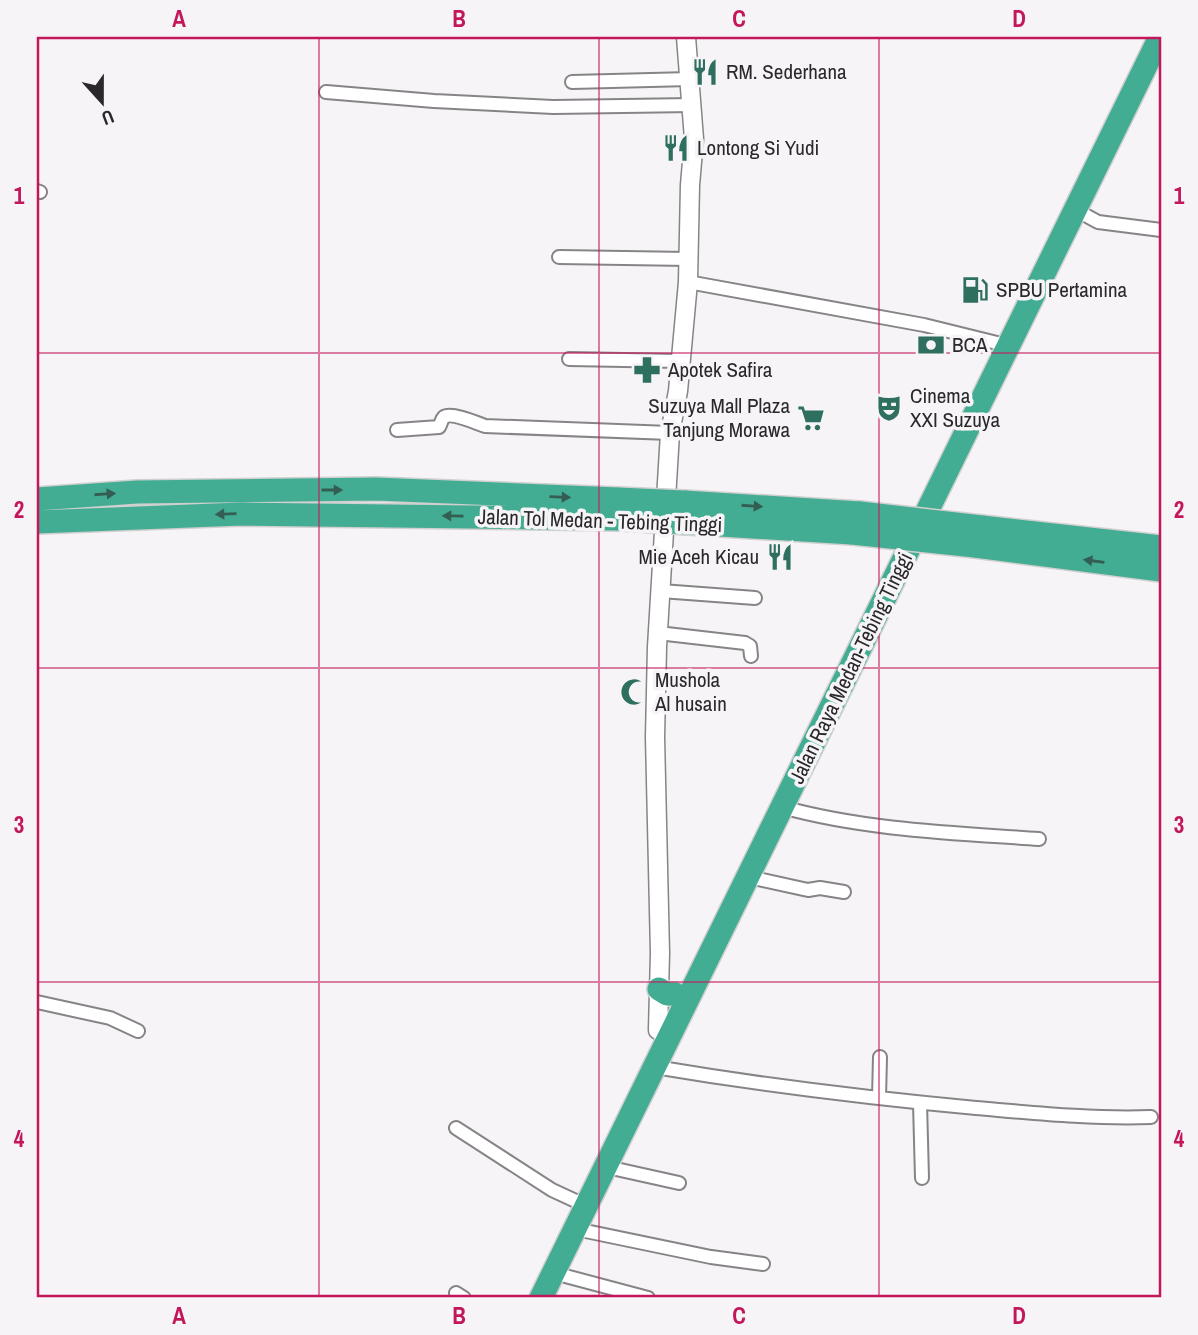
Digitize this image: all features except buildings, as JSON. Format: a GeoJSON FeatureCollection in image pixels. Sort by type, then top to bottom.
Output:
{"type":"FeatureCollection","features":[{"type":"Feature","properties":{"kind":"highway","name":"Jalan Raya Medan-Tebing Tinggi"},"geometry":{"type":"LineString","coordinates":[[541,1298],[655,1067],[664,1033],[667,991],[893,561],[1144,37]]}},
{"type":"Feature","properties":{"kind":"highway","name":"Jalan Raya Medan-Tebing Tinggi"},"geometry":{"type":"LineString","coordinates":[[528,1298],[578,1202],[642,1068],[664,1033],[748,877],[1160,37]]}},
{"type":"Feature","properties":{"kind":"highway"},"geometry":{"type":"LineString","coordinates":[[37,499],[137,492],[376,489],[619,509]]}},
{"type":"Feature","properties":{"kind":"highway","name":"Jalan Tol Medan - Tebing Tinggi"},"geometry":{"type":"LineString","coordinates":[[37,522],[241,514],[619,509],[856,523],[979,536]]}},
{"type":"Feature","properties":{"kind":"highway"},"geometry":{"type":"LineString","coordinates":[[979,536],[1161,547]]}},
{"type":"Feature","properties":{"kind":"highway"},"geometry":{"type":"LineString","coordinates":[[979,536],[1161,570]]}},
{"type":"Feature","properties":{"kind":"main road"},"geometry":{"type":"LineString","coordinates":[[667,991],[655,737],[658,633],[670,433],[678,391],[688,282],[694,139],[686,37]]}},
{"type":"Feature","properties":{"kind":"street"},"geometry":{"type":"LineString","coordinates":[[572,82],[690,79]]}},
{"type":"Feature","properties":{"kind":"street"},"geometry":{"type":"LineString","coordinates":[[326,92],[553,107],[693,105]]}},
{"type":"Feature","properties":{"kind":"street"},"geometry":{"type":"LineString","coordinates":[[1076,210],[1098,222],[1161,230]]}},
{"type":"Feature","properties":{"kind":"street"},"geometry":{"type":"LineString","coordinates":[[559,257],[689,259]]}},
{"type":"Feature","properties":{"kind":"street"},"geometry":{"type":"LineString","coordinates":[[688,282],[924,325],[997,344]]}},
{"type":"Feature","properties":{"kind":"street"},"geometry":{"type":"LineString","coordinates":[[569,359],[679,361]]}},
{"type":"Feature","properties":{"kind":"street"},"geometry":{"type":"LineString","coordinates":[[397,430],[439,428],[443,418],[447,416],[460,417],[485,426],[670,433]]}},
{"type":"Feature","properties":{"kind":"street"},"geometry":{"type":"LineString","coordinates":[[661,591],[755,598]]}},
{"type":"Feature","properties":{"kind":"street"},"geometry":{"type":"LineString","coordinates":[[658,633],[746,643],[750,646],[751,656]]}},
{"type":"Feature","properties":{"kind":"street"},"geometry":{"type":"LineString","coordinates":[[782,807],[830,819],[1039,839]]}},
{"type":"Feature","properties":{"kind":"street"},"geometry":{"type":"LineString","coordinates":[[748,877],[808,890],[820,888],[844,892]]}},
{"type":"Feature","properties":{"kind":"street"},"geometry":{"type":"LineString","coordinates":[[37,1002],[110,1018],[138,1031]]}},
{"type":"Feature","properties":{"kind":"street"},"geometry":{"type":"LineString","coordinates":[[879,1098],[880,1057]]}},
{"type":"Feature","properties":{"kind":"street"},"geometry":{"type":"LineString","coordinates":[[655,1067],[784,1088],[920,1103],[1066,1116],[1151,1117]]}},
{"type":"Feature","properties":{"kind":"street"},"geometry":{"type":"LineString","coordinates":[[920,1103],[922,1178]]}},
{"type":"Feature","properties":{"kind":"street"},"geometry":{"type":"LineString","coordinates":[[456,1128],[552,1190],[578,1202]]}},
{"type":"Feature","properties":{"kind":"street"},"geometry":{"type":"LineString","coordinates":[[607,1167],[679,1182]]}},
{"type":"Feature","properties":{"kind":"street"},"geometry":{"type":"LineString","coordinates":[[576,1229],[711,1257],[763,1264]]}},
{"type":"Feature","properties":{"kind":"street"},"geometry":{"type":"LineString","coordinates":[[554,1273],[648,1298]]}},
{"type":"Feature","properties":{"kind":"place","name":"RM. Sederhana"},"geometry":{"type":"Point","coordinates":[705,72]}},
{"type":"Feature","properties":{"kind":"place","name":"Lontong Si Yudi"},"geometry":{"type":"Point","coordinates":[676,148]}},
{"type":"Feature","properties":{"kind":"place","name":"SPBU Pertamina"},"geometry":{"type":"Point","coordinates":[975,290]}},
{"type":"Feature","properties":{"kind":"place","name":"BCA"},"geometry":{"type":"Point","coordinates":[931,345]}},
{"type":"Feature","properties":{"kind":"place","name":"Apotek Safira"},"geometry":{"type":"Point","coordinates":[647,370]}},
{"type":"Feature","properties":{"kind":"place","name":"Cinema XXI Suzuya"},"geometry":{"type":"Point","coordinates":[889,408]}},
{"type":"Feature","properties":{"kind":"place","name":"Suzuya Mall Plaza Tanjung Morawa"},"geometry":{"type":"Point","coordinates":[811,418]}},
{"type":"Feature","properties":{"kind":"place","name":"Mie Aceh Kicau"},"geometry":{"type":"Point","coordinates":[780,557]}},
{"type":"Feature","properties":{"kind":"place","name":"Mushola Al husain"},"geometry":{"type":"Point","coordinates":[634,692]}}]}
